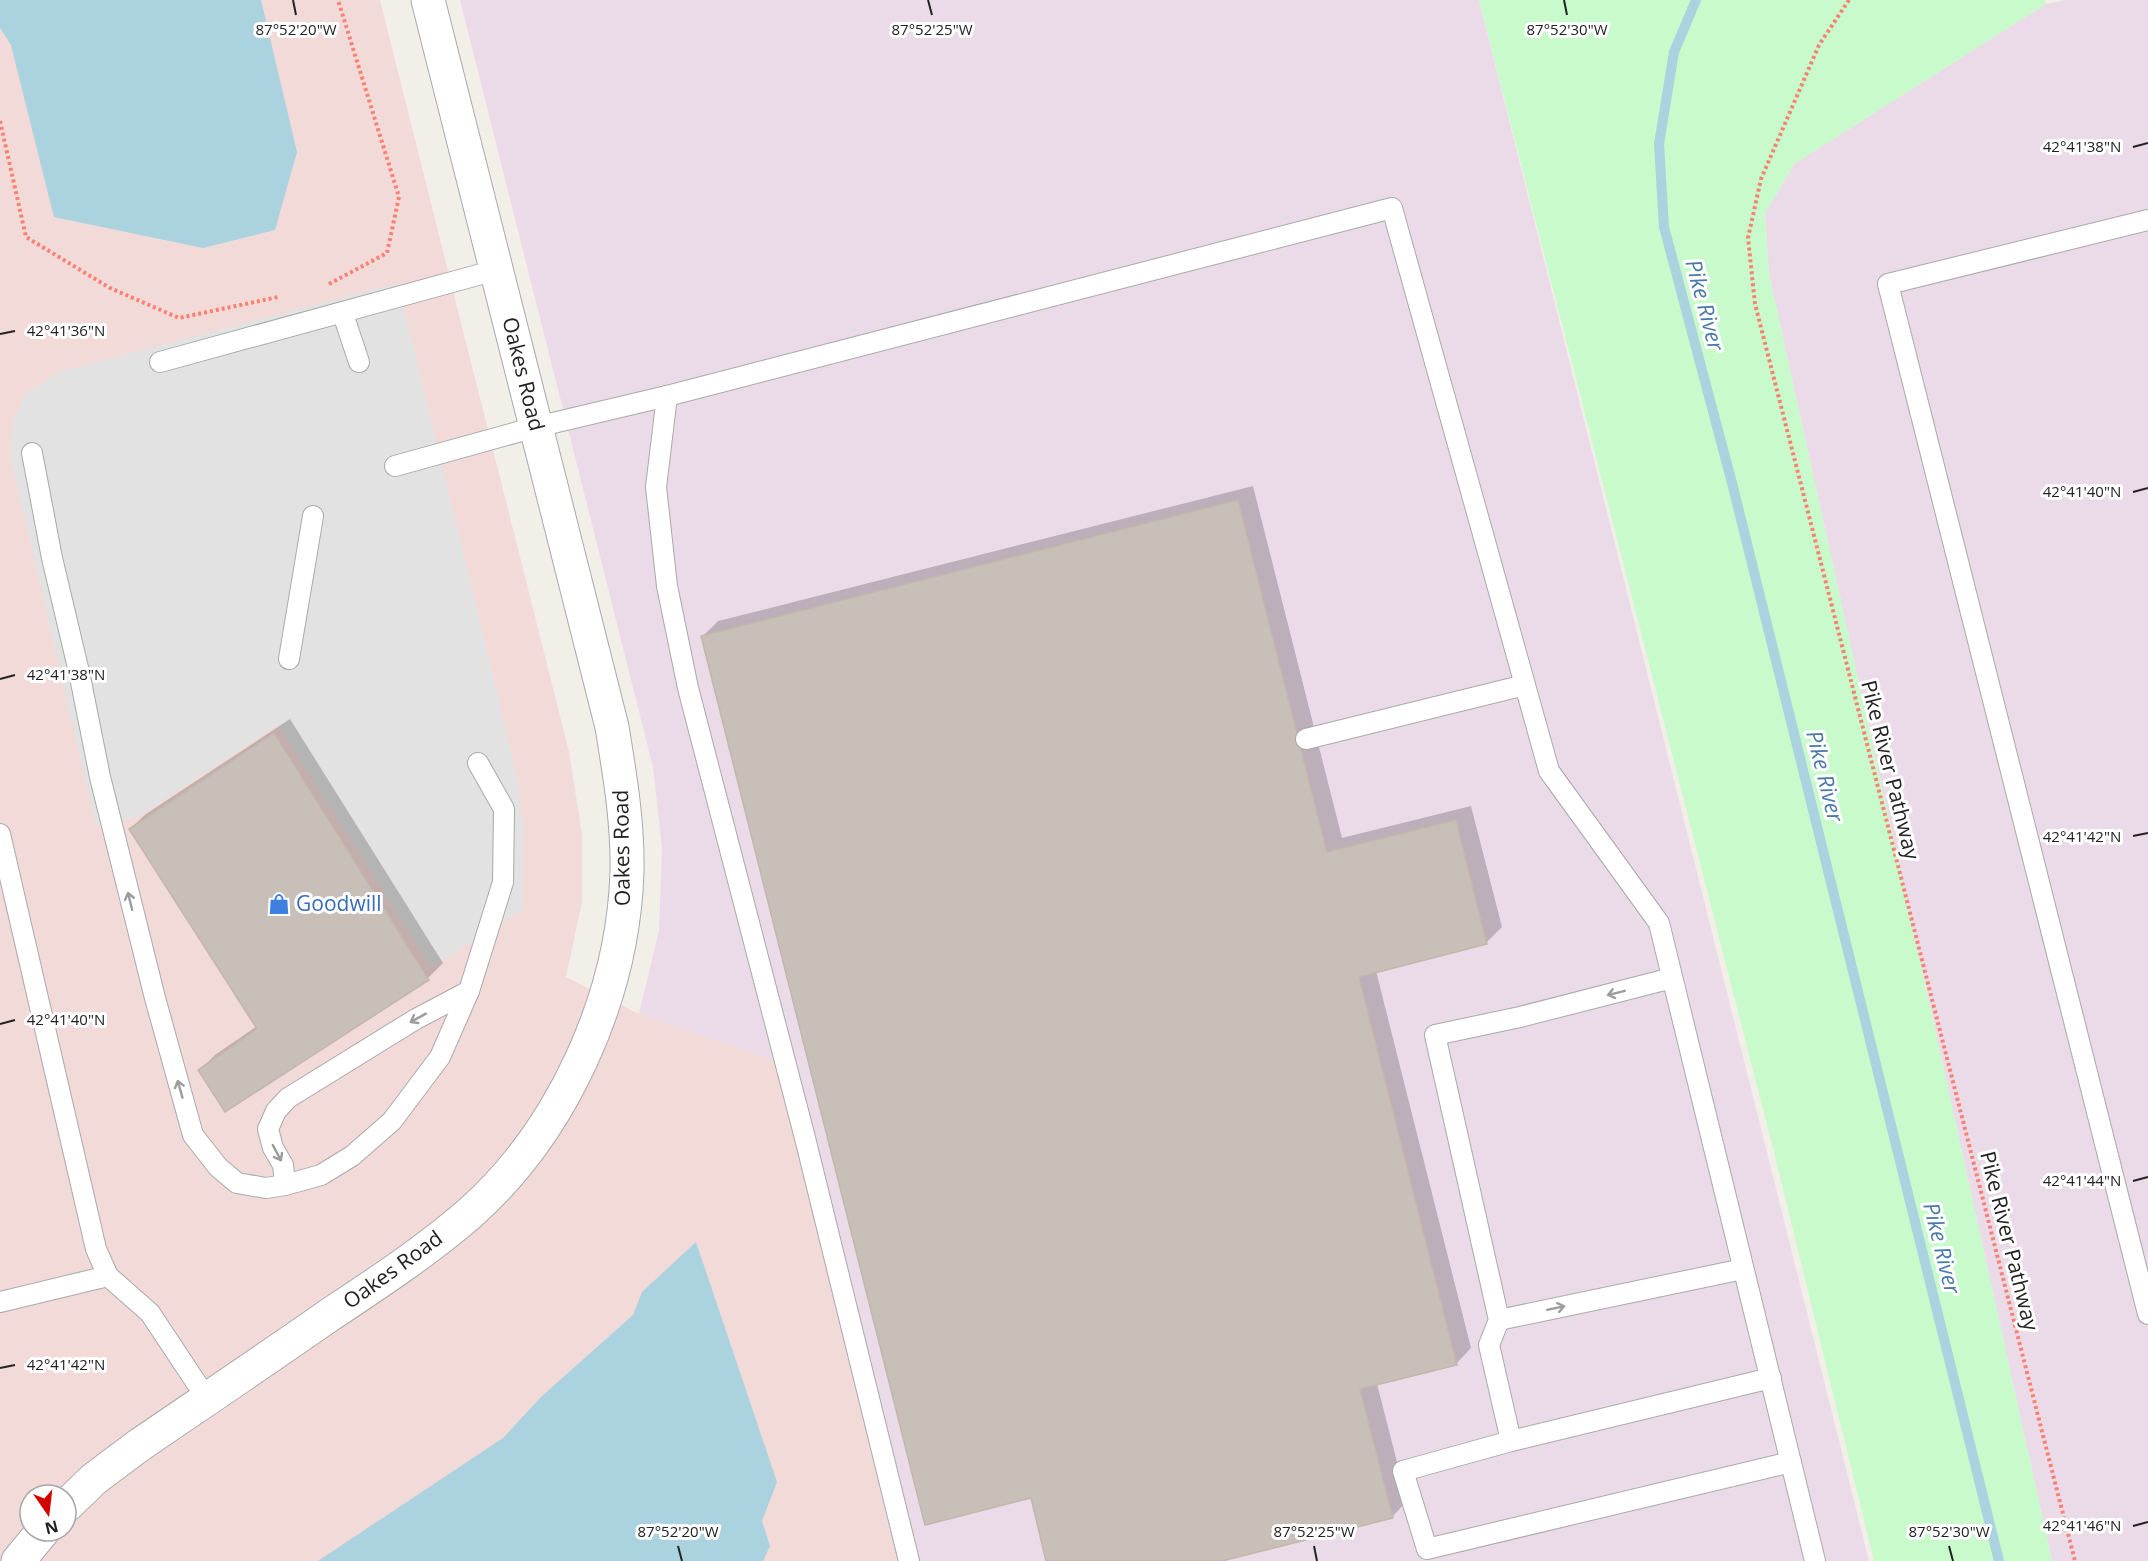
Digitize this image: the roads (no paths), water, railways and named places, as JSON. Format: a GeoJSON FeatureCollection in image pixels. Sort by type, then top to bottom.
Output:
{"type":"FeatureCollection","features":[{"type":"Feature","properties":{"kind":"street","name":"Oakes Road"},"geometry":{"type":"LineString","coordinates":[[78,1494],[94,1479],[129,1453],[411,1259],[470,1213],[519,1159],[547,1120],[582,1058],[607,990],[622,920],[627,872],[625,800],[612,727],[428,0]]}},
{"type":"Feature","properties":{"kind":"street"},"geometry":{"type":"LineString","coordinates":[[18,1561],[33,1543]]}},
{"type":"Feature","properties":{"kind":"lane"},"geometry":{"type":"LineString","coordinates":[[395,466],[536,427],[667,396],[1392,208],[1549,771],[1659,924],[1815,1561]]}},
{"type":"Feature","properties":{"kind":"lane"},"geometry":{"type":"LineString","coordinates":[[2148,220],[1888,284],[2148,1314]]}},
{"type":"Feature","properties":{"kind":"lane"},"geometry":{"type":"LineString","coordinates":[[160,362],[343,314],[496,270]]}},
{"type":"Feature","properties":{"kind":"lane"},"geometry":{"type":"LineString","coordinates":[[343,314],[359,362]]}},
{"type":"Feature","properties":{"kind":"lane"},"geometry":{"type":"LineString","coordinates":[[667,396],[656,487],[667,586],[688,688],[805,1138],[909,1561]]}},
{"type":"Feature","properties":{"kind":"lane"},"geometry":{"type":"LineString","coordinates":[[33,453],[52,558],[79,672],[99,777],[155,998],[193,1135],[218,1167],[237,1183],[266,1188],[285,1185],[321,1175],[352,1156],[392,1122],[440,1057],[470,991],[503,882],[504,810],[478,763]]}},
{"type":"Feature","properties":{"kind":"lane"},"geometry":{"type":"LineString","coordinates":[[289,659],[313,516]]}},
{"type":"Feature","properties":{"kind":"lane"},"geometry":{"type":"LineString","coordinates":[[1306,739],[1525,685]]}},
{"type":"Feature","properties":{"kind":"lane"},"geometry":{"type":"LineString","coordinates":[[0,834],[96,1249],[108,1276],[150,1313],[207,1399]]}},
{"type":"Feature","properties":{"kind":"lane"},"geometry":{"type":"LineString","coordinates":[[1511,1441],[1489,1345],[1498,1320],[1435,1035],[1520,1017],[1672,978]]}},
{"type":"Feature","properties":{"kind":"lane"},"geometry":{"type":"LineString","coordinates":[[285,1185],[283,1165],[273,1148],[268,1129],[276,1111],[288,1098],[416,1019],[470,991]]}},
{"type":"Feature","properties":{"kind":"lane"},"geometry":{"type":"LineString","coordinates":[[1498,1320],[1743,1269]]}},
{"type":"Feature","properties":{"kind":"lane"},"geometry":{"type":"LineString","coordinates":[[0,1302],[108,1276]]}},
{"type":"Feature","properties":{"kind":"lane"},"geometry":{"type":"LineString","coordinates":[[1771,1378],[1511,1441],[1403,1471],[1427,1549],[1791,1462]]}},
{"type":"Feature","properties":{"kind":"water"},"geometry":{"type":"Polygon","coordinates":[[[0,0],[261,0],[297,152],[275,230],[203,248],[54,217],[11,45],[0,28],[0,0]]]}},
{"type":"Feature","properties":{"kind":"water"},"geometry":{"type":"Polygon","coordinates":[[[696,1242],[777,1482],[762,1521],[770,1546],[763,1561],[318,1561],[503,1438],[542,1396],[633,1315],[642,1292],[696,1242]]]}},
{"type":"Feature","properties":{"kind":"waterway","name":"Pike River"},"geometry":{"type":"LineString","coordinates":[[1696,0],[1674,52],[1659,144],[1664,227],[1732,483],[1999,1561]]}},
{"type":"Feature","properties":{"kind":"place","name":"Goodwill"},"geometry":{"type":"Point","coordinates":[279,904]}}]}
